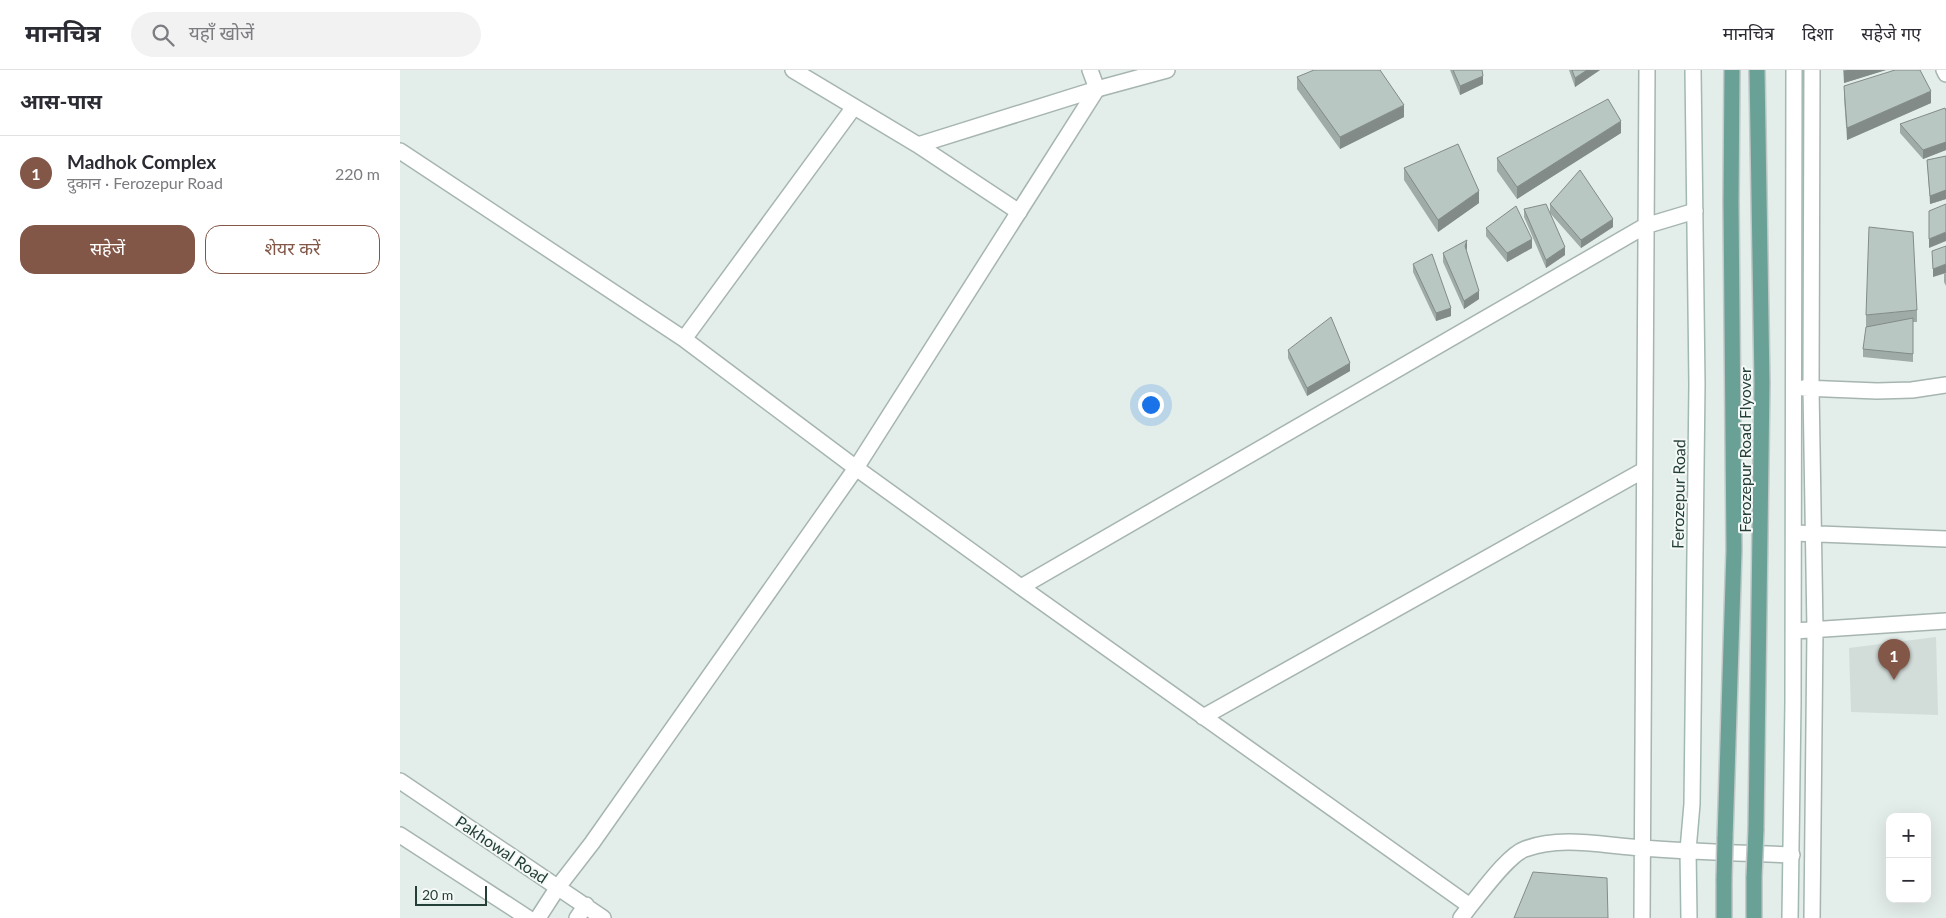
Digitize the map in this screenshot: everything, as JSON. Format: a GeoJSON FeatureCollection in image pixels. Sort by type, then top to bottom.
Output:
{"type":"FeatureCollection","features":[{"type":"Feature","properties":{"kind":"main road","name":"Ferozepur Road Flyover"},"geometry":{"type":"LineString","coordinates":[[1724,918],[1734,550],[1731,202],[1732,70]]}},
{"type":"Feature","properties":{"kind":"main road","name":"Ferozepur Road Flyover"},"geometry":{"type":"LineString","coordinates":[[1754,918],[1762,383],[1757,70]]}},
{"type":"Feature","properties":{"kind":"street"},"geometry":{"type":"LineString","coordinates":[[793,70],[918,144],[1019,212]]}},
{"type":"Feature","properties":{"kind":"street"},"geometry":{"type":"LineString","coordinates":[[1090,70],[1097,89]]}},
{"type":"Feature","properties":{"kind":"street"},"geometry":{"type":"LineString","coordinates":[[918,144],[1097,89],[1167,70]]}},
{"type":"Feature","properties":{"kind":"street"},"geometry":{"type":"LineString","coordinates":[[1642,918],[1647,70]]}},
{"type":"Feature","properties":{"kind":"street","name":"Ferozepur Road"},"geometry":{"type":"LineString","coordinates":[[1689,918],[1688,850],[1692,804],[1696,404],[1693,70]]}},
{"type":"Feature","properties":{"kind":"street"},"geometry":{"type":"LineString","coordinates":[[1790,918],[1794,630],[1794,70]]}},
{"type":"Feature","properties":{"kind":"street"},"geometry":{"type":"LineString","coordinates":[[1812,70],[1812,388],[1815,630],[1812,918]]}},
{"type":"Feature","properties":{"kind":"street"},"geometry":{"type":"LineString","coordinates":[[1944,70],[1946,74]]}},
{"type":"Feature","properties":{"kind":"street"},"geometry":{"type":"LineString","coordinates":[[538,918],[558,887],[592,843],[856,468],[1097,89]]}},
{"type":"Feature","properties":{"kind":"street"},"geometry":{"type":"LineString","coordinates":[[684,339],[854,107]]}},
{"type":"Feature","properties":{"kind":"street"},"geometry":{"type":"LineString","coordinates":[[400,152],[684,339],[856,468],[1203,717],[1465,912],[1505,865],[1524,849],[1550,843],[1579,842],[1642,848],[1792,855]]}},
{"type":"Feature","properties":{"kind":"street"},"geometry":{"type":"LineString","coordinates":[[1022,587],[1645,226],[1695,211]]}},
{"type":"Feature","properties":{"kind":"street"},"geometry":{"type":"LineString","coordinates":[[1794,388],[1878,391],[1912,390],[1946,385]]}},
{"type":"Feature","properties":{"kind":"street"},"geometry":{"type":"LineString","coordinates":[[1203,717],[1644,470]]}},
{"type":"Feature","properties":{"kind":"street"},"geometry":{"type":"LineString","coordinates":[[1794,533],[1946,539]]}},
{"type":"Feature","properties":{"kind":"street"},"geometry":{"type":"LineString","coordinates":[[1794,630],[1946,621]]}},
{"type":"Feature","properties":{"kind":"street","name":"Pakhowal Road"},"geometry":{"type":"LineString","coordinates":[[400,781],[603,918]]}},
{"type":"Feature","properties":{"kind":"street"},"geometry":{"type":"LineString","coordinates":[[400,834],[528,918]]}},
{"type":"Feature","properties":{"kind":"street"},"geometry":{"type":"LineString","coordinates":[[577,918],[586,905]]}},
{"type":"Feature","properties":{"kind":"shaded area"},"geometry":{"type":"Polygon","coordinates":[[[1936,637],[1938,715],[1851,712],[1849,648],[1936,637]]]}},
{"type":"Feature","properties":{"kind":"building"},"geometry":{"type":"Polygon","coordinates":[[[1314,70],[1380,70],[1404,105],[1340,137],[1297,77],[1314,70]]]}},
{"type":"Feature","properties":{"kind":"building"},"geometry":{"type":"Polygon","coordinates":[[[1453,70],[1482,70],[1483,76],[1460,86],[1453,70]]]}},
{"type":"Feature","properties":{"kind":"building"},"geometry":{"type":"Polygon","coordinates":[[[1572,70],[1587,70],[1575,78],[1572,70]]]}},
{"type":"Feature","properties":{"kind":"building"},"geometry":{"type":"Polygon","coordinates":[[[1895,70],[1920,70],[1931,91],[1847,128],[1844,86],[1895,70]]]}},
{"type":"Feature","properties":{"kind":"building"},"geometry":{"type":"Polygon","coordinates":[[[1608,99],[1621,121],[1517,187],[1497,158],[1608,99]]]}},
{"type":"Feature","properties":{"kind":"building"},"geometry":{"type":"Polygon","coordinates":[[[1945,108],[1946,142],[1923,150],[1900,124],[1945,108]]]}},
{"type":"Feature","properties":{"kind":"building"},"geometry":{"type":"Polygon","coordinates":[[[1458,144],[1479,191],[1438,220],[1404,168],[1458,144]]]}},
{"type":"Feature","properties":{"kind":"building"},"geometry":{"type":"Polygon","coordinates":[[[1946,156],[1946,190],[1930,196],[1927,160],[1946,156]]]}},
{"type":"Feature","properties":{"kind":"building"},"geometry":{"type":"Polygon","coordinates":[[[1580,170],[1613,219],[1581,240],[1550,204],[1580,170]]]}},
{"type":"Feature","properties":{"kind":"building"},"geometry":{"type":"Polygon","coordinates":[[[1546,204],[1565,247],[1546,260],[1524,209],[1546,204]]]}},
{"type":"Feature","properties":{"kind":"building"},"geometry":{"type":"Polygon","coordinates":[[[1946,204],[1946,232],[1929,239],[1929,211],[1946,204]]]}},
{"type":"Feature","properties":{"kind":"building"},"geometry":{"type":"Polygon","coordinates":[[[1516,206],[1532,239],[1507,253],[1486,228],[1516,206]]]}},
{"type":"Feature","properties":{"kind":"building"},"geometry":{"type":"Polygon","coordinates":[[[1869,227],[1913,232],[1917,310],[1866,315],[1869,227]]]}},
{"type":"Feature","properties":{"kind":"building"},"geometry":{"type":"Polygon","coordinates":[[[1467,240],[1465,246],[1479,291],[1464,301],[1443,253],[1467,240]]]}},
{"type":"Feature","properties":{"kind":"building"},"geometry":{"type":"Polygon","coordinates":[[[1946,246],[1946,264],[1933,269],[1932,251],[1946,246]]]}},
{"type":"Feature","properties":{"kind":"building"},"geometry":{"type":"Polygon","coordinates":[[[1432,254],[1451,308],[1436,313],[1413,264],[1432,254]]]}},
{"type":"Feature","properties":{"kind":"building"},"geometry":{"type":"Polygon","coordinates":[[[1331,317],[1350,363],[1307,388],[1288,350],[1331,317]]]}},
{"type":"Feature","properties":{"kind":"building"},"geometry":{"type":"Polygon","coordinates":[[[1913,318],[1913,354],[1863,349],[1866,327],[1913,318]]]}},
{"type":"Feature","properties":{"kind":"building"},"geometry":{"type":"Polygon","coordinates":[[[1533,872],[1607,878],[1608,918],[1514,918],[1533,872]]]}},
{"type":"Feature","properties":{"kind":"place","name":"Madhok Complex"},"geometry":{"type":"Point","coordinates":[1894,680]}}]}
